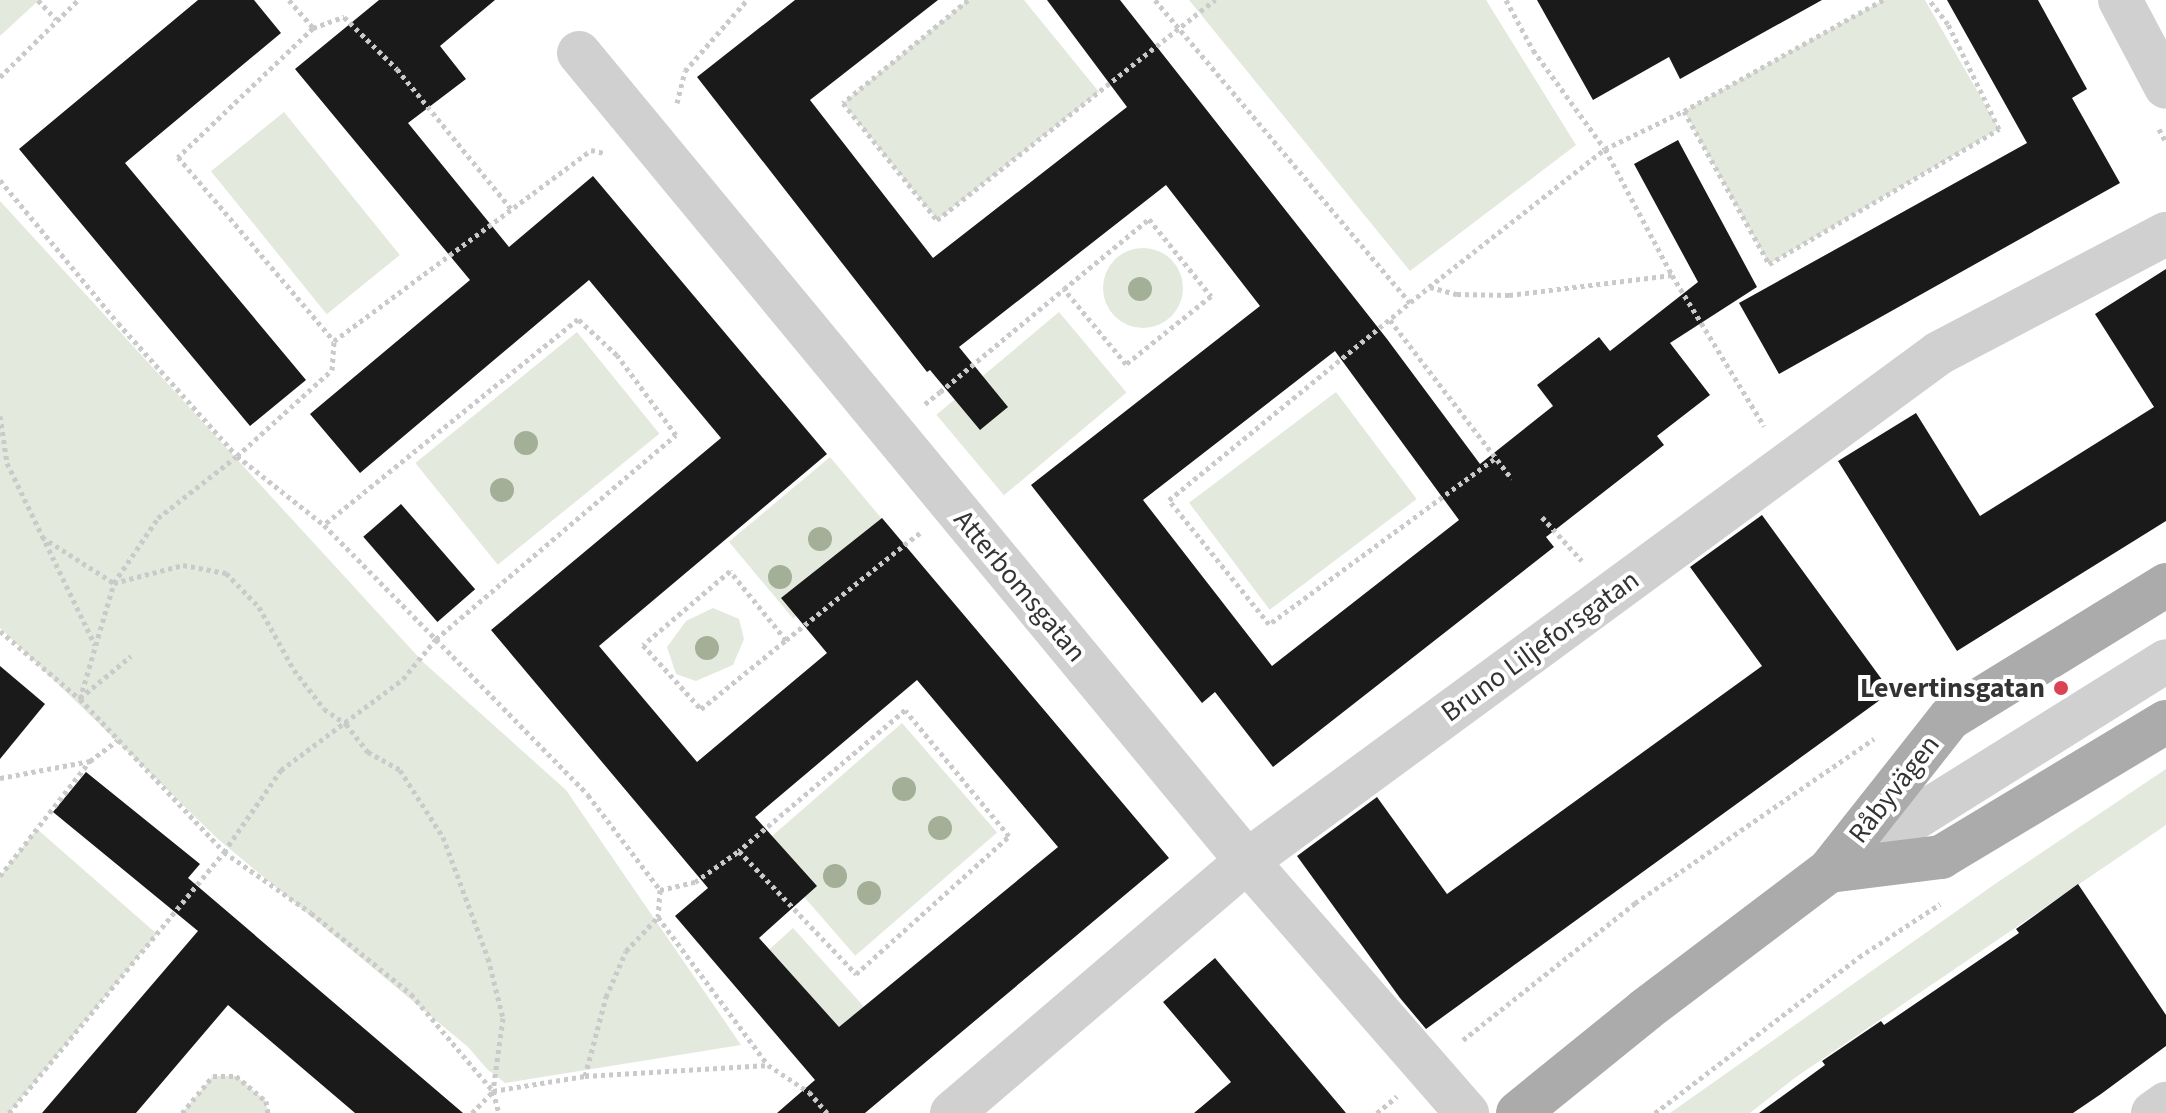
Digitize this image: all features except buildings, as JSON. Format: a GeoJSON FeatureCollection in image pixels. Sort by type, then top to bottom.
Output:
{"type":"FeatureCollection","features":[{"type":"Feature","properties":{"kind":"main road","name":"Råbyvägen"},"geometry":{"type":"LineString","coordinates":[[1518,1113],[1645,1010],[1829,871],[1950,718],[2166,585]]}},
{"type":"Feature","properties":{"kind":"main road","name":"Råbyvägen"},"geometry":{"type":"LineString","coordinates":[[1829,871],[1941,857],[2166,722]]}},
{"type":"Feature","properties":{"kind":"street"},"geometry":{"type":"LineString","coordinates":[[2120,0],[2166,87]]}},
{"type":"Feature","properties":{"kind":"street","name":"Atterbomsgatan"},"geometry":{"type":"LineString","coordinates":[[579,53],[1247,861],[1467,1113]]}},
{"type":"Feature","properties":{"kind":"street","name":"Bruno Liljeforsgatan"},"geometry":{"type":"LineString","coordinates":[[952,1113],[1247,861],[1939,353],[2166,234]]}},
{"type":"Feature","properties":{"kind":"street","name":"Råbyvägen"},"geometry":{"type":"LineString","coordinates":[[1829,871],[2166,661]]}},
{"type":"Feature","properties":{"kind":"street"},"geometry":{"type":"LineString","coordinates":[[2153,1113],[2166,1104]]}},
{"type":"Feature","properties":{"kind":"path"},"geometry":{"type":"LineString","coordinates":[[38,0],[56,19]]}},
{"type":"Feature","properties":{"kind":"path"},"geometry":{"type":"LineString","coordinates":[[0,77],[78,0]]}},
{"type":"Feature","properties":{"kind":"path"},"geometry":{"type":"LineString","coordinates":[[289,0],[313,28]]}},
{"type":"Feature","properties":{"kind":"path"},"geometry":{"type":"LineString","coordinates":[[676,109],[685,71],[747,0]]}},
{"type":"Feature","properties":{"kind":"path"},"geometry":{"type":"LineString","coordinates":[[968,0],[843,103],[937,220],[1215,0]]}},
{"type":"Feature","properties":{"kind":"path"},"geometry":{"type":"LineString","coordinates":[[1155,0],[1410,303]]}},
{"type":"Feature","properties":{"kind":"path"},"geometry":{"type":"LineString","coordinates":[[1506,0],[1533,50],[1605,149],[1672,275],[1771,439]]}},
{"type":"Feature","properties":{"kind":"path"},"geometry":{"type":"LineString","coordinates":[[1494,459],[1269,624],[1169,500],[1429,287],[1605,149],[1684,111],[1883,0]]}},
{"type":"Feature","properties":{"kind":"path"},"geometry":{"type":"LineString","coordinates":[[1684,111],[1769,264],[1999,129],[1948,24],[1929,0]]}},
{"type":"Feature","properties":{"kind":"path"},"geometry":{"type":"LineString","coordinates":[[80,699],[114,583],[158,518],[237,456],[332,370],[334,341],[178,157],[313,28],[344,17],[397,69],[511,209]]}},
{"type":"Feature","properties":{"kind":"path"},"geometry":{"type":"LineString","coordinates":[[334,341],[591,150],[618,156]]}},
{"type":"Feature","properties":{"kind":"path"},"geometry":{"type":"LineString","coordinates":[[0,180],[118,323],[237,456],[324,525],[418,625],[436,639],[588,795],[660,890],[658,917],[626,951],[606,997],[585,1076]]}},
{"type":"Feature","properties":{"kind":"path"},"geometry":{"type":"LineString","coordinates":[[918,410],[1064,289],[1149,219],[1211,296],[1126,364],[1064,289]]}},
{"type":"Feature","properties":{"kind":"path"},"geometry":{"type":"LineString","coordinates":[[1429,287],[1457,294],[1509,295],[1672,275]]}},
{"type":"Feature","properties":{"kind":"path"},"geometry":{"type":"LineString","coordinates":[[9,1113],[224,852],[281,770],[403,679],[436,639],[676,435],[617,355],[578,319],[324,525]]}},
{"type":"Feature","properties":{"kind":"path"},"geometry":{"type":"LineString","coordinates":[[1390,320],[1512,479]]}},
{"type":"Feature","properties":{"kind":"path"},"geometry":{"type":"LineString","coordinates":[[0,416],[7,463],[95,646]]}},
{"type":"Feature","properties":{"kind":"path"},"geometry":{"type":"LineString","coordinates":[[1542,517],[1590,571]]}},
{"type":"Feature","properties":{"kind":"path"},"geometry":{"type":"LineString","coordinates":[[786,640],[730,571],[643,645],[701,709],[930,525]]}},
{"type":"Feature","properties":{"kind":"path"},"geometry":{"type":"LineString","coordinates":[[42,537],[114,583],[183,565],[226,573],[259,607],[294,670],[324,709],[346,724],[368,752],[400,770],[443,837],[488,958],[503,1018],[493,1091],[499,1113]]}},
{"type":"Feature","properties":{"kind":"path"},"geometry":{"type":"LineString","coordinates":[[0,631],[80,699],[224,852],[311,913],[411,994],[493,1091]]}},
{"type":"Feature","properties":{"kind":"path"},"geometry":{"type":"LineString","coordinates":[[80,699],[131,656]]}},
{"type":"Feature","properties":{"kind":"path"},"geometry":{"type":"LineString","coordinates":[[660,890],[695,882],[739,851],[905,710],[1009,836],[856,974],[739,851]]}},
{"type":"Feature","properties":{"kind":"path"},"geometry":{"type":"LineString","coordinates":[[1377,1113],[1635,903],[1876,738]]}},
{"type":"Feature","properties":{"kind":"path"},"geometry":{"type":"LineString","coordinates":[[0,876],[90,761],[117,741]]}},
{"type":"Feature","properties":{"kind":"path"},"geometry":{"type":"LineString","coordinates":[[0,778],[90,761]]}},
{"type":"Feature","properties":{"kind":"path"},"geometry":{"type":"LineString","coordinates":[[1655,1113],[1859,957],[1947,900]]}},
{"type":"Feature","properties":{"kind":"path"},"geometry":{"type":"LineString","coordinates":[[658,917],[768,1065],[809,1092],[827,1113]]}},
{"type":"Feature","properties":{"kind":"path"},"geometry":{"type":"LineString","coordinates":[[472,1113],[493,1091],[585,1076],[768,1065]]}},
{"type":"Feature","properties":{"kind":"path"},"geometry":{"type":"LineString","coordinates":[[182,1113],[213,1076],[236,1076],[266,1101],[268,1113]]}},
{"type":"Feature","properties":{"kind":"shaded area"},"geometry":{"type":"Polygon","coordinates":[[[0,0],[39,0],[0,36],[0,0]]]}},
{"type":"Feature","properties":{"kind":"shaded area"},"geometry":{"type":"Polygon","coordinates":[[[968,0],[1024,0],[1099,92],[937,220],[843,103],[968,0]]]}},
{"type":"Feature","properties":{"kind":"shaded area"},"geometry":{"type":"Polygon","coordinates":[[[1189,0],[1486,0],[1576,145],[1410,271],[1189,0]]]}},
{"type":"Feature","properties":{"kind":"shaded area"},"geometry":{"type":"Polygon","coordinates":[[[1883,0],[1925,0],[1999,129],[1769,264],[1684,111],[1883,0]]]}},
{"type":"Feature","properties":{"kind":"shaded area"},"geometry":{"type":"Polygon","coordinates":[[[284,112],[400,255],[327,314],[211,171],[284,112]]]}},
{"type":"Feature","properties":{"kind":"shaded area"},"geometry":{"type":"Polygon","coordinates":[[[0,201],[423,662],[566,790],[741,1045],[505,1083],[487,1069],[468,1047],[219,840],[0,628],[0,201]]]}},
{"type":"Feature","properties":{"kind":"shaded area"},"geometry":{"type":"Polygon","coordinates":[[[1143,248],[1158,251],[1171,260],[1180,273],[1183,288],[1180,303],[1171,316],[1158,325],[1143,328],[1128,325],[1115,316],[1106,303],[1103,288],[1106,273],[1115,260],[1128,251],[1143,248]]]}},
{"type":"Feature","properties":{"kind":"shaded area"},"geometry":{"type":"Polygon","coordinates":[[[1059,312],[1126,392],[1004,495],[936,415],[1059,312]]]}},
{"type":"Feature","properties":{"kind":"shaded area"},"geometry":{"type":"Polygon","coordinates":[[[577,332],[659,434],[498,565],[415,463],[577,332]]]}},
{"type":"Feature","properties":{"kind":"shaded area"},"geometry":{"type":"Polygon","coordinates":[[[1336,392],[1417,499],[1270,610],[1189,503],[1336,392]]]}},
{"type":"Feature","properties":{"kind":"shaded area"},"geometry":{"type":"Polygon","coordinates":[[[830,457],[894,534],[793,618],[729,542],[830,457]]]}},
{"type":"Feature","properties":{"kind":"shaded area"},"geometry":{"type":"Polygon","coordinates":[[[713,608],[739,619],[744,639],[733,665],[696,681],[676,674],[667,647],[686,621],[713,608]]]}},
{"type":"Feature","properties":{"kind":"shaded area"},"geometry":{"type":"Polygon","coordinates":[[[902,723],[997,832],[855,956],[760,846],[902,723]]]}},
{"type":"Feature","properties":{"kind":"shaded area"},"geometry":{"type":"Polygon","coordinates":[[[2166,769],[2166,825],[1796,1077],[1750,1113],[1670,1113],[1995,884],[2166,769]]]}},
{"type":"Feature","properties":{"kind":"shaded area"},"geometry":{"type":"Polygon","coordinates":[[[37,829],[157,934],[9,1113],[0,1113],[0,876],[37,829]]]}},
{"type":"Feature","properties":{"kind":"shaded area"},"geometry":{"type":"Polygon","coordinates":[[[793,928],[864,1007],[840,1028],[769,949],[793,928]]]}},
{"type":"Feature","properties":{"kind":"shaded area"},"geometry":{"type":"Polygon","coordinates":[[[213,1076],[236,1076],[266,1101],[268,1113],[182,1113],[213,1076]]]}},
{"type":"Feature","properties":{"kind":"place","name":"Levertinsgatan"},"geometry":{"type":"Point","coordinates":[2061,688]}}]}
